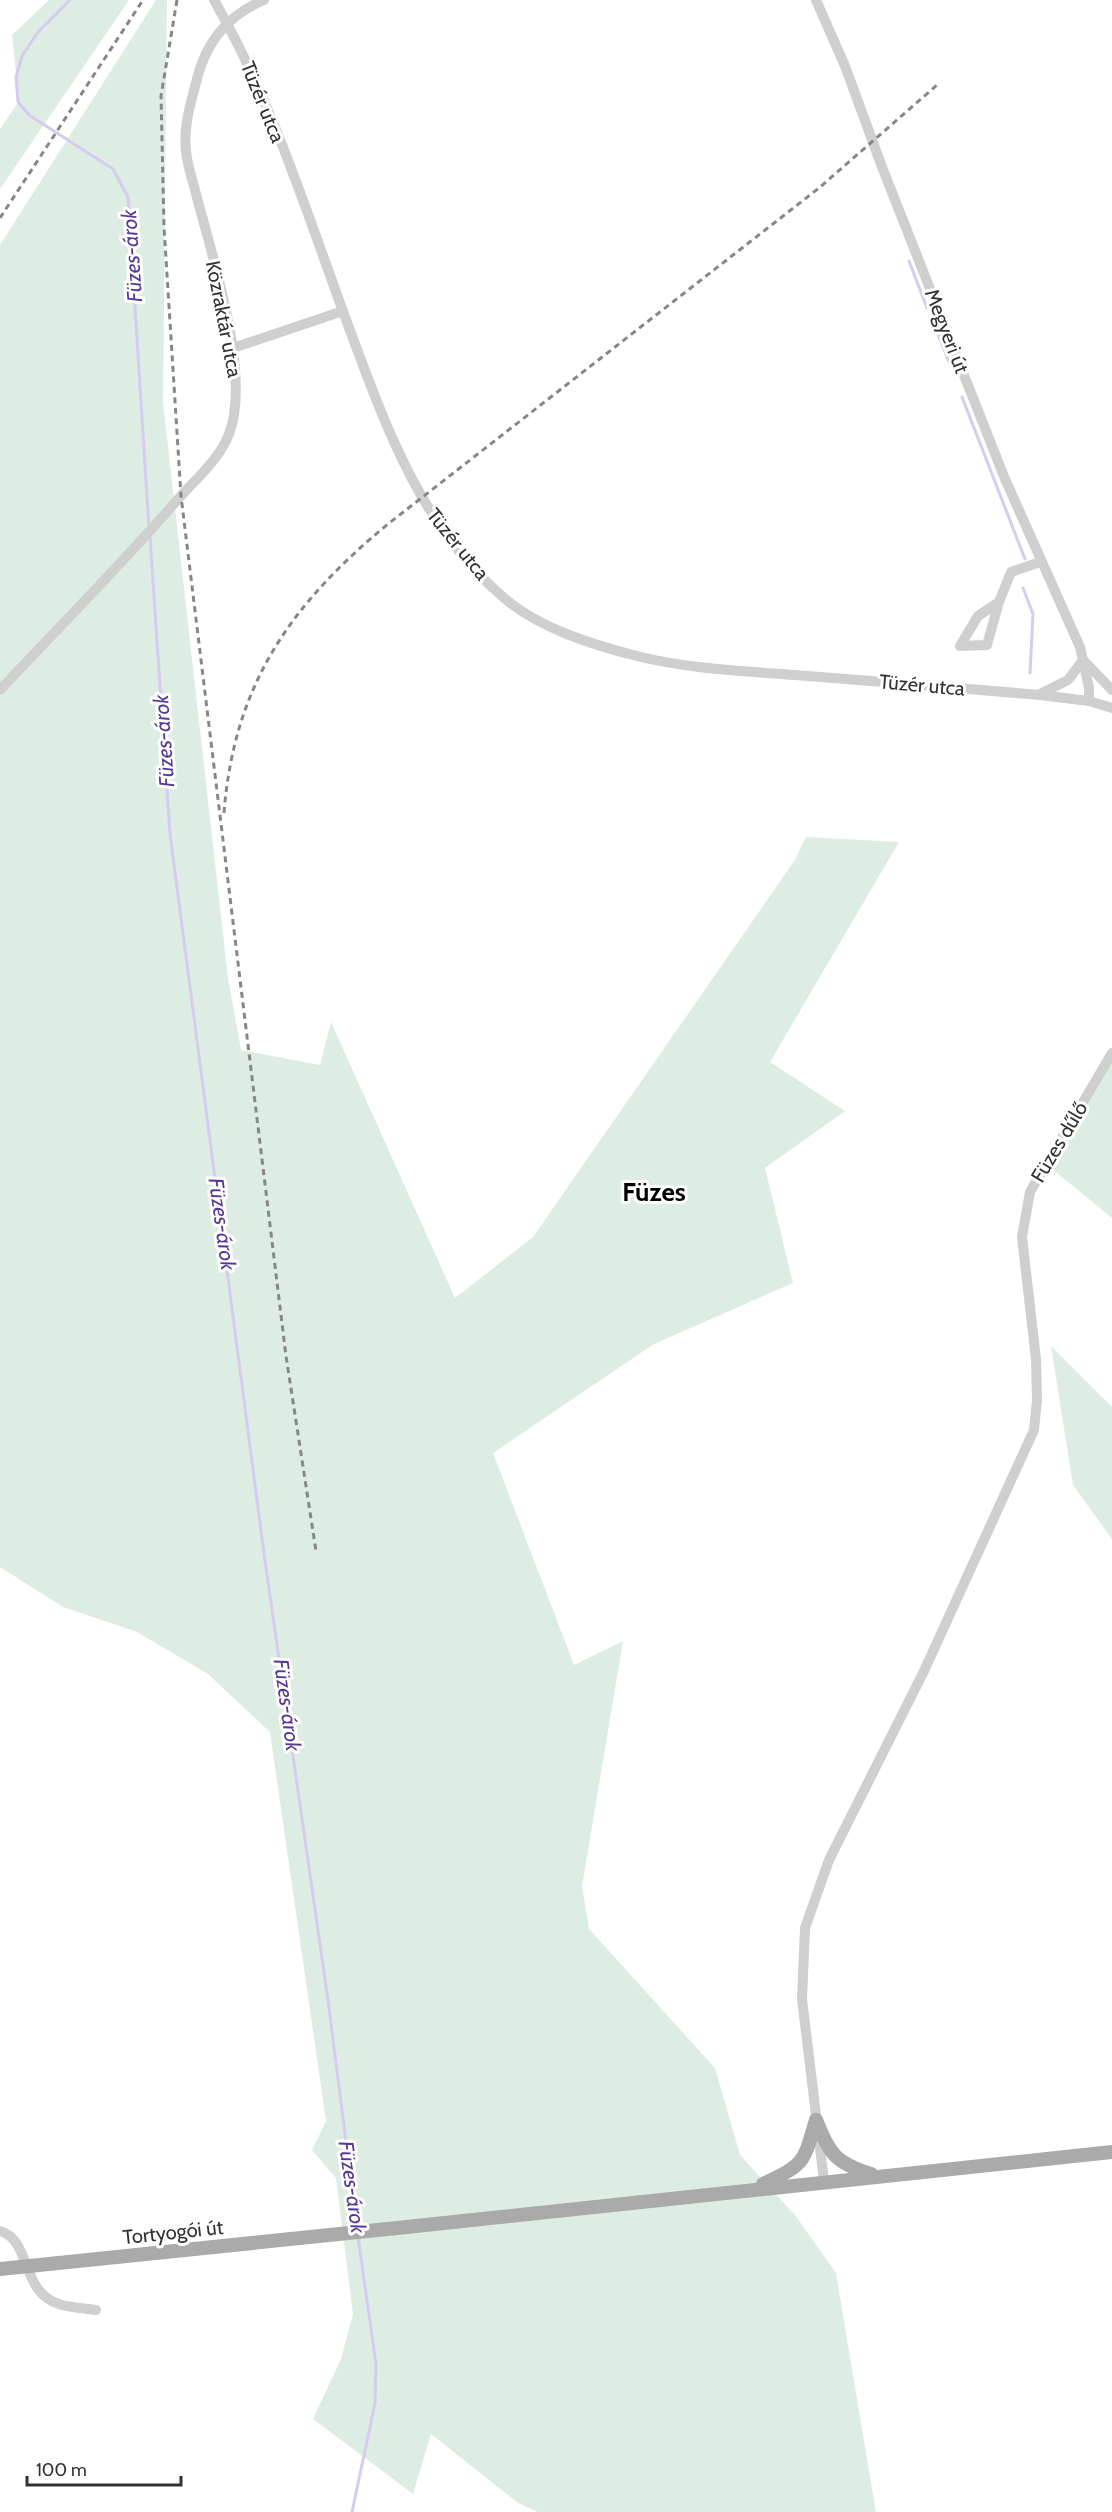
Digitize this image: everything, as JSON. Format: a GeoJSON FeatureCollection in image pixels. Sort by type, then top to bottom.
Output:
{"type":"FeatureCollection","features":[{"type":"Feature","properties":{"kind":"main road"},"geometry":{"type":"LineString","coordinates":[[816,2120],[835,2159],[845,2166],[879,2176]]}},
{"type":"Feature","properties":{"kind":"main road"},"geometry":{"type":"LineString","coordinates":[[756,2189],[799,2166],[806,2155],[816,2120]]}},
{"type":"Feature","properties":{"kind":"main road","name":"Tortyogói út"},"geometry":{"type":"LineString","coordinates":[[0,2269],[369,2233],[824,2181],[1112,2152]]}},
{"type":"Feature","properties":{"kind":"street","name":"Tüzér utca"},"geometry":{"type":"LineString","coordinates":[[214,0],[247,62],[390,438],[428,507],[467,562],[505,600],[574,637],[638,656],[696,668],[1040,695],[1089,701]]}},
{"type":"Feature","properties":{"kind":"street","name":"Közraktár utca"},"geometry":{"type":"LineString","coordinates":[[0,690],[152,529],[215,458],[229,436],[237,411],[238,393],[233,348],[186,150],[187,116],[199,68],[213,39],[233,18],[264,0]]}},
{"type":"Feature","properties":{"kind":"street","name":"Megyeri út"},"geometry":{"type":"LineString","coordinates":[[816,0],[845,66],[882,167],[1040,562],[1083,660],[1089,701]]}},
{"type":"Feature","properties":{"kind":"street"},"geometry":{"type":"LineString","coordinates":[[233,348],[343,311]]}},
{"type":"Feature","properties":{"kind":"street"},"geometry":{"type":"LineString","coordinates":[[999,602],[1011,572],[1040,562]]}},
{"type":"Feature","properties":{"kind":"street"},"geometry":{"type":"LineString","coordinates":[[1040,695],[1068,680],[1083,660]]}},
{"type":"Feature","properties":{"kind":"street","name":"Megyeri út"},"geometry":{"type":"LineString","coordinates":[[1083,660],[1112,690]]}},
{"type":"Feature","properties":{"kind":"street"},"geometry":{"type":"LineString","coordinates":[[1089,701],[1112,708]]}},
{"type":"Feature","properties":{"kind":"street","name":"Füzes dűlő"},"geometry":{"type":"LineString","coordinates":[[824,2181],[802,1999],[806,1928],[829,1860],[924,1671],[1034,1430],[1038,1400],[1036,1359],[1022,1238],[1030,1192],[1112,1053]]}},
{"type":"Feature","properties":{"kind":"street"},"geometry":{"type":"LineString","coordinates":[[0,2231],[8,2234],[19,2244],[25,2266],[36,2287],[48,2298],[58,2304],[96,2310]]}},
{"type":"Feature","properties":{"kind":"shaded area"},"geometry":{"type":"Polygon","coordinates":[[[49,0],[129,0],[0,189],[0,129],[19,101],[12,35],[49,0]]]}},
{"type":"Feature","properties":{"kind":"shaded area"},"geometry":{"type":"Polygon","coordinates":[[[156,0],[167,0],[163,402],[228,978],[241,1050],[320,1065],[331,1022],[455,1298],[533,1237],[795,860],[806,837],[899,842],[770,1062],[845,1111],[765,1168],[793,1283],[654,1344],[493,1453],[574,1665],[623,1641],[582,1886],[589,1929],[715,2068],[740,2155],[795,2215],[836,2273],[876,2512],[538,2512],[518,2503],[431,2434],[413,2494],[313,2419],[341,2359],[353,2314],[336,2178],[312,2150],[326,2121],[270,1732],[208,1674],[137,1632],[63,1607],[0,1567],[0,245],[156,0]]]}},
{"type":"Feature","properties":{"kind":"shaded area"},"geometry":{"type":"Polygon","coordinates":[[[1112,1048],[1112,1218],[1046,1164],[1112,1048]]]}},
{"type":"Feature","properties":{"kind":"shaded area"},"geometry":{"type":"Polygon","coordinates":[[[1051,1346],[1112,1407],[1112,1539],[1073,1485],[1051,1346]]]}},
{"type":"Feature","properties":{"kind":"waterway","name":"Füzes-árok"},"geometry":{"type":"LineString","coordinates":[[70,0],[38,32],[22,56],[16,77],[18,102],[29,115],[113,169],[128,197],[149,528]]}},
{"type":"Feature","properties":{"kind":"waterway"},"geometry":{"type":"LineString","coordinates":[[909,261],[927,308]]}},
{"type":"Feature","properties":{"kind":"waterway"},"geometry":{"type":"LineString","coordinates":[[933,322],[949,362]]}},
{"type":"Feature","properties":{"kind":"waterway"},"geometry":{"type":"LineString","coordinates":[[962,397],[1025,559]]}},
{"type":"Feature","properties":{"kind":"waterway","name":"Füzes-árok"},"geometry":{"type":"LineString","coordinates":[[150,537],[170,834],[265,1561],[328,2000],[357,2228]]}},
{"type":"Feature","properties":{"kind":"waterway"},"geometry":{"type":"LineString","coordinates":[[1023,588],[1033,614],[1030,673]]}},
{"type":"Feature","properties":{"kind":"waterway","name":"Füzes-árok"},"geometry":{"type":"LineString","coordinates":[[352,2512],[375,2403],[376,2364],[358,2237]]}},
{"type":"Feature","properties":{"kind":"railway"},"geometry":{"type":"LineString","coordinates":[[0,218],[143,0]]}},
{"type":"Feature","properties":{"kind":"railway"},"geometry":{"type":"LineString","coordinates":[[177,0],[161,96],[164,227],[181,496],[286,1356],[316,1551]]}},
{"type":"Feature","properties":{"kind":"railway"},"geometry":{"type":"LineString","coordinates":[[224,813],[230,767],[240,725],[255,686],[273,650],[296,617],[323,585],[388,524],[819,188],[937,85]]}},
{"type":"Feature","properties":{"kind":"district","name":"Füzes"},"geometry":{"type":"Point","coordinates":[654,1192]}}]}
